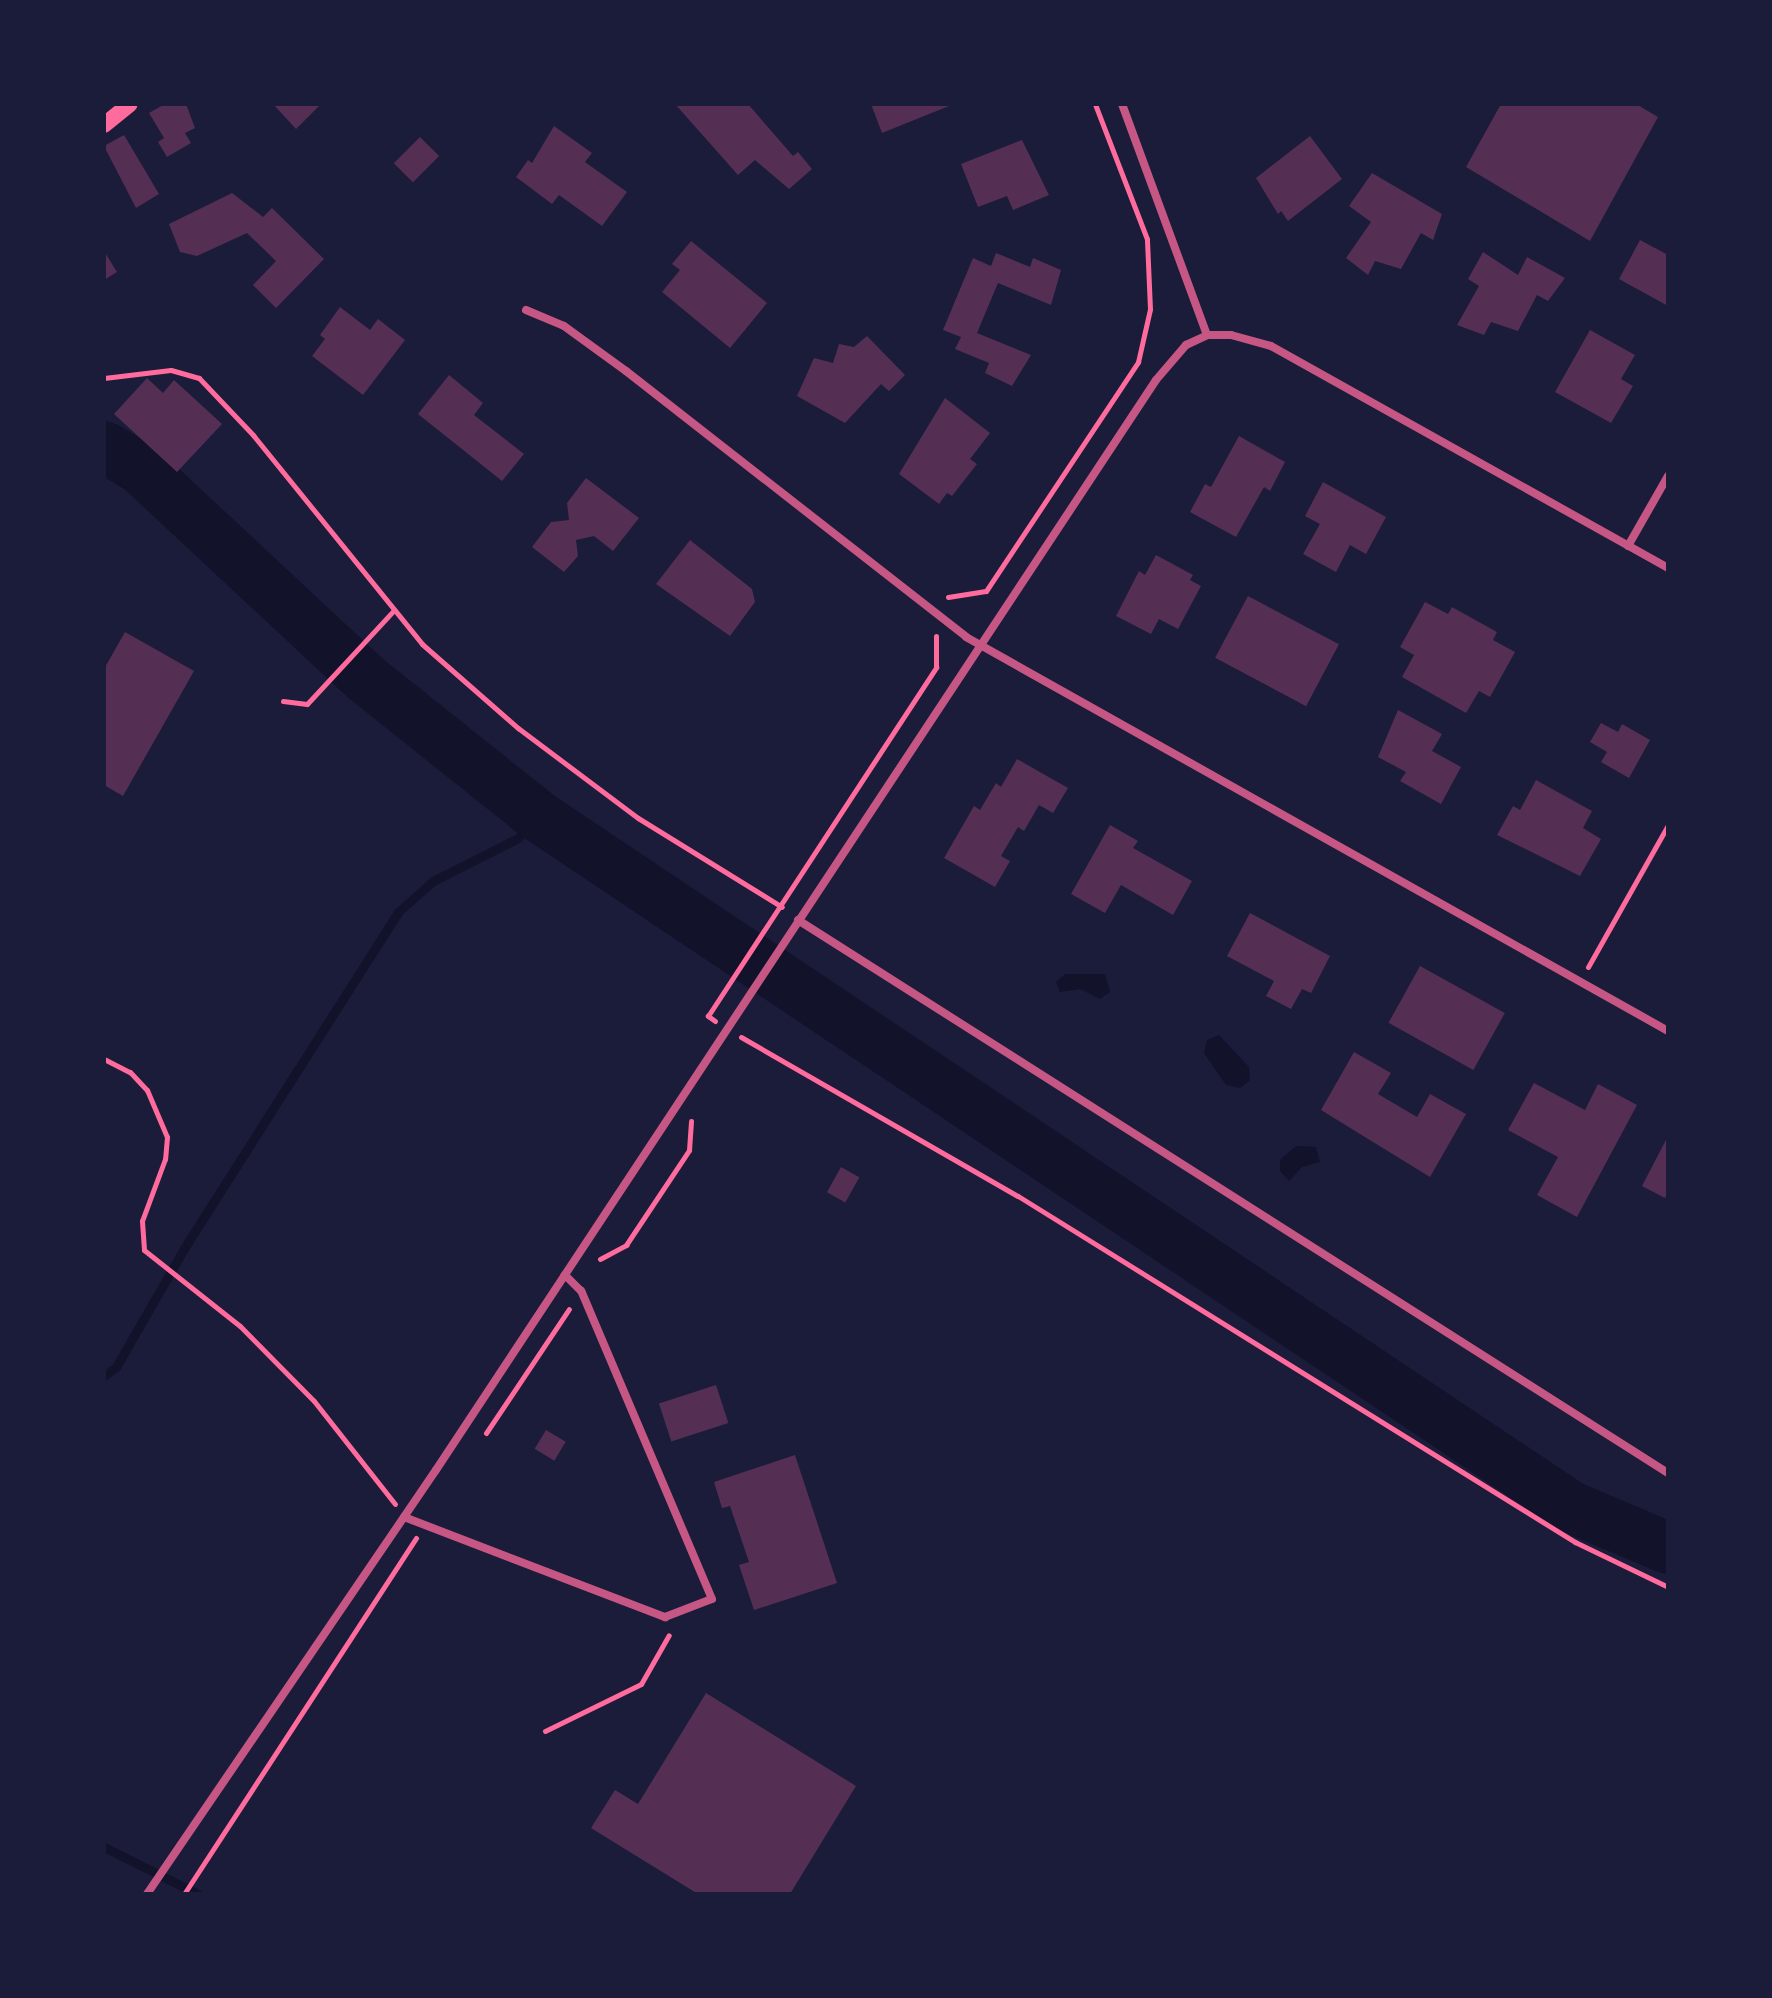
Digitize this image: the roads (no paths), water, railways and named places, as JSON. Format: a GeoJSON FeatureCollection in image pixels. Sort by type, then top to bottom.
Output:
{"type":"FeatureCollection","features":[{"type":"Feature","properties":{"kind":"main road"},"geometry":{"type":"LineString","coordinates":[[104,125],[130,104]]}},
{"type":"Feature","properties":{"kind":"street"},"geometry":{"type":"LineString","coordinates":[[1122,104],[1207,335]]}},
{"type":"Feature","properties":{"kind":"street"},"geometry":{"type":"LineString","coordinates":[[526,310],[564,326],[614,362],[980,645],[1668,1031]]}},
{"type":"Feature","properties":{"kind":"street"},"geometry":{"type":"LineString","coordinates":[[149,1890],[404,1517],[1171,359],[1207,335],[1247,338],[1271,346],[1668,568]]}},
{"type":"Feature","properties":{"kind":"street"},"geometry":{"type":"LineString","coordinates":[[1628,546],[1668,476]]}},
{"type":"Feature","properties":{"kind":"street"},"geometry":{"type":"LineString","coordinates":[[798,920],[1668,1473]]}},
{"type":"Feature","properties":{"kind":"street"},"geometry":{"type":"LineString","coordinates":[[404,1517],[665,1617],[712,1599],[581,1291],[565,1275]]}},
{"type":"Feature","properties":{"kind":"waterway"},"geometry":{"type":"LineString","coordinates":[[104,447],[140,468],[364,677],[538,816],[1571,1507],[1668,1548]]}},
{"type":"Feature","properties":{"kind":"waterway"},"geometry":{"type":"LineString","coordinates":[[104,1376],[116,1367],[188,1242],[398,912],[433,881],[518,838],[538,816]]}},
{"type":"Feature","properties":{"kind":"waterway"},"geometry":{"type":"LineString","coordinates":[[104,1847],[198,1894]]}}]}
